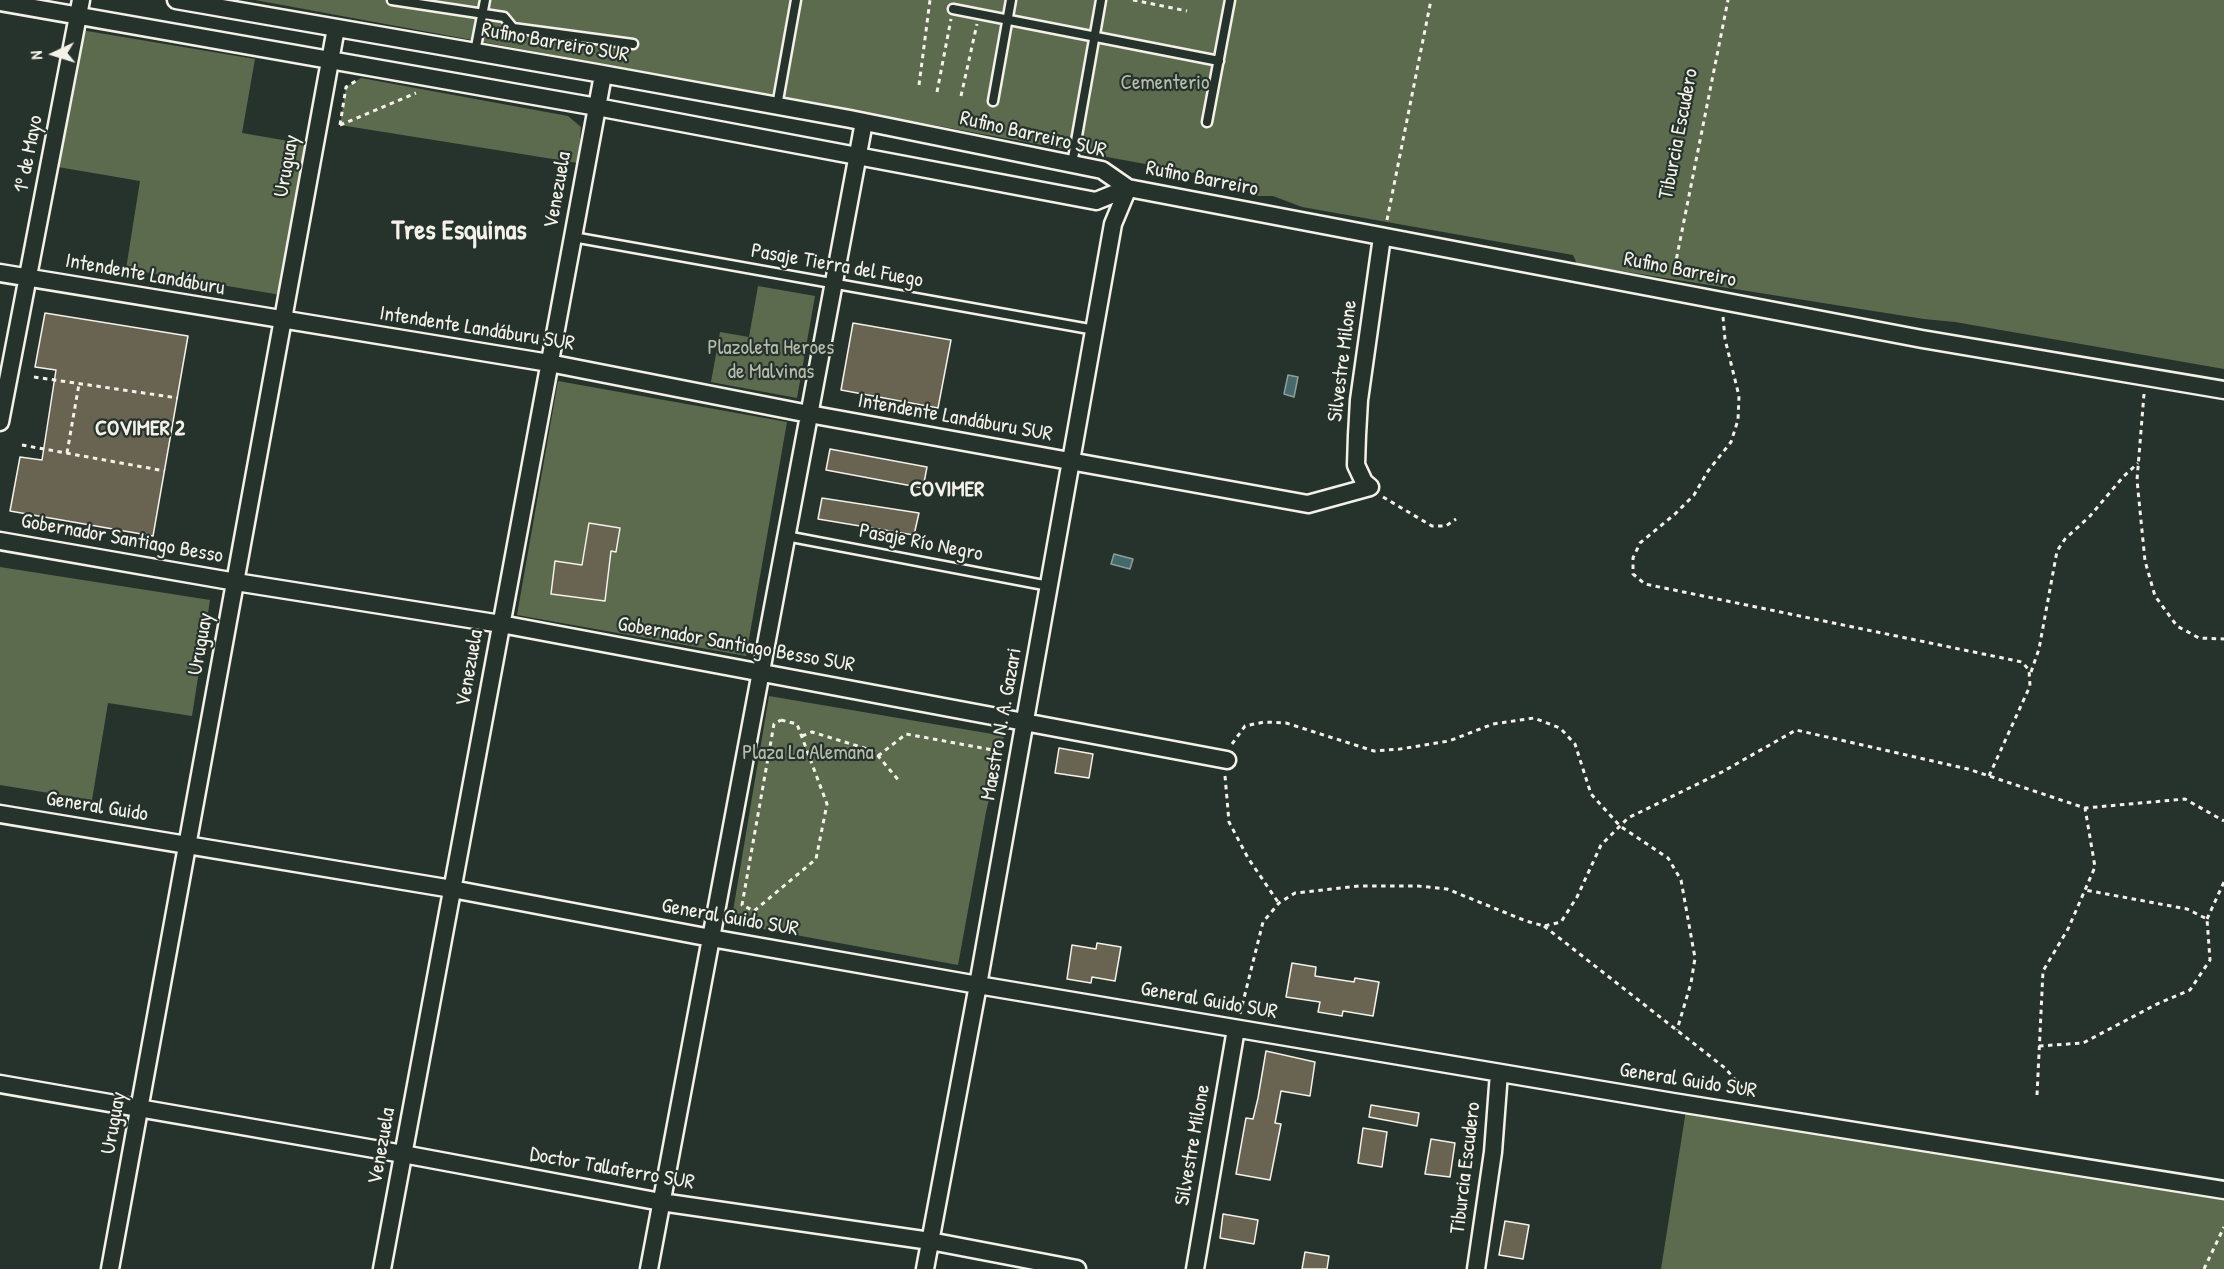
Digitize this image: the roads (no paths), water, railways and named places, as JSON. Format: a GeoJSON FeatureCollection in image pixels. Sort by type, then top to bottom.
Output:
{"type":"FeatureCollection","features":[{"type":"Feature","properties":{"kind":"street"},"geometry":{"type":"LineString","coordinates":[[176,0],[336,28]]}},
{"type":"Feature","properties":{"kind":"street"},"geometry":{"type":"LineString","coordinates":[[0,2],[80,8],[329,59]]}},
{"type":"Feature","properties":{"kind":"street","name":"1º de Mayo"},"geometry":{"type":"LineString","coordinates":[[0,422],[80,8]]}},
{"type":"Feature","properties":{"kind":"street","name":"Rufino Barreiro SUR"},"geometry":{"type":"LineString","coordinates":[[336,28],[864,122],[1102,170],[1128,188]]}},
{"type":"Feature","properties":{"kind":"street","name":"Uruguay"},"geometry":{"type":"LineString","coordinates":[[110,1269],[336,28]]}},
{"type":"Feature","properties":{"kind":"street","name":"Rufino Barreiro SUR"},"geometry":{"type":"LineString","coordinates":[[329,59],[597,106],[1096,201],[1128,188]]}},
{"type":"Feature","properties":{"kind":"street","name":"Venezuela"},"geometry":{"type":"LineString","coordinates":[[382,1269],[603,75]]}},
{"type":"Feature","properties":{"kind":"street"},"geometry":{"type":"LineString","coordinates":[[649,1269],[864,122]]}},
{"type":"Feature","properties":{"kind":"street","name":"Rufino Barreiro"},"geometry":{"type":"LineString","coordinates":[[1128,188],[1384,230],[1922,339],[2224,390]]}},
{"type":"Feature","properties":{"kind":"street","name":"Maestro N. A. Gazari"},"geometry":{"type":"LineString","coordinates":[[925,1269],[1096,330],[1113,224],[1128,188]]}},
{"type":"Feature","properties":{"kind":"street","name":"Silvestre Milone"},"geometry":{"type":"LineString","coordinates":[[1370,487],[1364,482],[1356,465],[1357,435],[1359,400],[1384,230]]}},
{"type":"Feature","properties":{"kind":"street","name":"Intendente Landáburu"},"geometry":{"type":"LineString","coordinates":[[0,273],[283,321]]}},
{"type":"Feature","properties":{"kind":"street","name":"Intendente Landáburu SUR"},"geometry":{"type":"LineString","coordinates":[[283,321],[549,363],[1072,463],[1308,504],[1370,487]]}},
{"type":"Feature","properties":{"kind":"street","name":"Gobernador Santiago Besso"},"geometry":{"type":"LineString","coordinates":[[0,541],[236,582]]}},
{"type":"Feature","properties":{"kind":"street","name":"Gobernador Santiago Besso SUR"},"geometry":{"type":"LineString","coordinates":[[236,582],[501,624],[1227,760]]}},
{"type":"Feature","properties":{"kind":"street","name":"General Guido"},"geometry":{"type":"LineString","coordinates":[[0,814],[188,845]]}},
{"type":"Feature","properties":{"kind":"street","name":"General Guido SUR"},"geometry":{"type":"LineString","coordinates":[[188,845],[452,889],[711,938],[1236,1029],[2224,1190]]}},
{"type":"Feature","properties":{"kind":"street","name":"Silvestre Milone"},"geometry":{"type":"LineString","coordinates":[[1195,1269],[1236,1029]]}},
{"type":"Feature","properties":{"kind":"street","name":"Tiburcia Escudero"},"geometry":{"type":"LineString","coordinates":[[1476,1269],[1500,1073]]}},
{"type":"Feature","properties":{"kind":"street","name":"Doctor Tallaferro SUR"},"geometry":{"type":"LineString","coordinates":[[0,1084],[140,1107],[661,1202],[930,1241],[1077,1269]]}},
{"type":"Feature","properties":{"kind":"lane"},"geometry":{"type":"LineString","coordinates":[[392,0],[504,17],[513,28],[633,44]]}},
{"type":"Feature","properties":{"kind":"lane"},"geometry":{"type":"LineString","coordinates":[[475,52],[485,0]]}},
{"type":"Feature","properties":{"kind":"lane"},"geometry":{"type":"LineString","coordinates":[[777,106],[796,0]]}},
{"type":"Feature","properties":{"kind":"lane"},"geometry":{"type":"LineString","coordinates":[[993,101],[1011,0]]}},
{"type":"Feature","properties":{"kind":"lane"},"geometry":{"type":"LineString","coordinates":[[1072,164],[1101,0]]}},
{"type":"Feature","properties":{"kind":"lane"},"geometry":{"type":"LineString","coordinates":[[1207,122],[1230,0]]}},
{"type":"Feature","properties":{"kind":"lane"},"geometry":{"type":"LineString","coordinates":[[953,9],[1219,61]]}},
{"type":"Feature","properties":{"kind":"lane","name":"Pasaje Tierra del Fuego"},"geometry":{"type":"LineString","coordinates":[[573,237],[1096,330]]}},
{"type":"Feature","properties":{"kind":"lane","name":"Pasaje Río Negro"},"geometry":{"type":"LineString","coordinates":[[786,536],[1049,586]]}},
{"type":"Feature","properties":{"kind":"water"},"geometry":{"type":"Polygon","coordinates":[[[1288,375],[1298,377],[1294,397],[1284,394],[1288,375]]]}},
{"type":"Feature","properties":{"kind":"water"},"geometry":{"type":"Polygon","coordinates":[[[1114,554],[1133,559],[1130,569],[1111,564],[1114,554]]]}},
{"type":"Feature","properties":{"kind":"district","name":"Tres Esquinas"},"geometry":{"type":"Point","coordinates":[459,232]}},
{"type":"Feature","properties":{"kind":"district","name":"COVIMER 2"},"geometry":{"type":"Point","coordinates":[140,429]}},
{"type":"Feature","properties":{"kind":"district","name":"COVIMER"},"geometry":{"type":"Point","coordinates":[947,490]}},
{"type":"Feature","properties":{"kind":"park label","name":"Cementerio"},"geometry":{"type":"Point","coordinates":[1165,83]}},
{"type":"Feature","properties":{"kind":"park label","name":"Plazoleta Heroes de Malvinas"},"geometry":{"type":"Point","coordinates":[771,360]}},
{"type":"Feature","properties":{"kind":"park label","name":"Plaza La Alemana"},"geometry":{"type":"Point","coordinates":[808,753]}}]}
